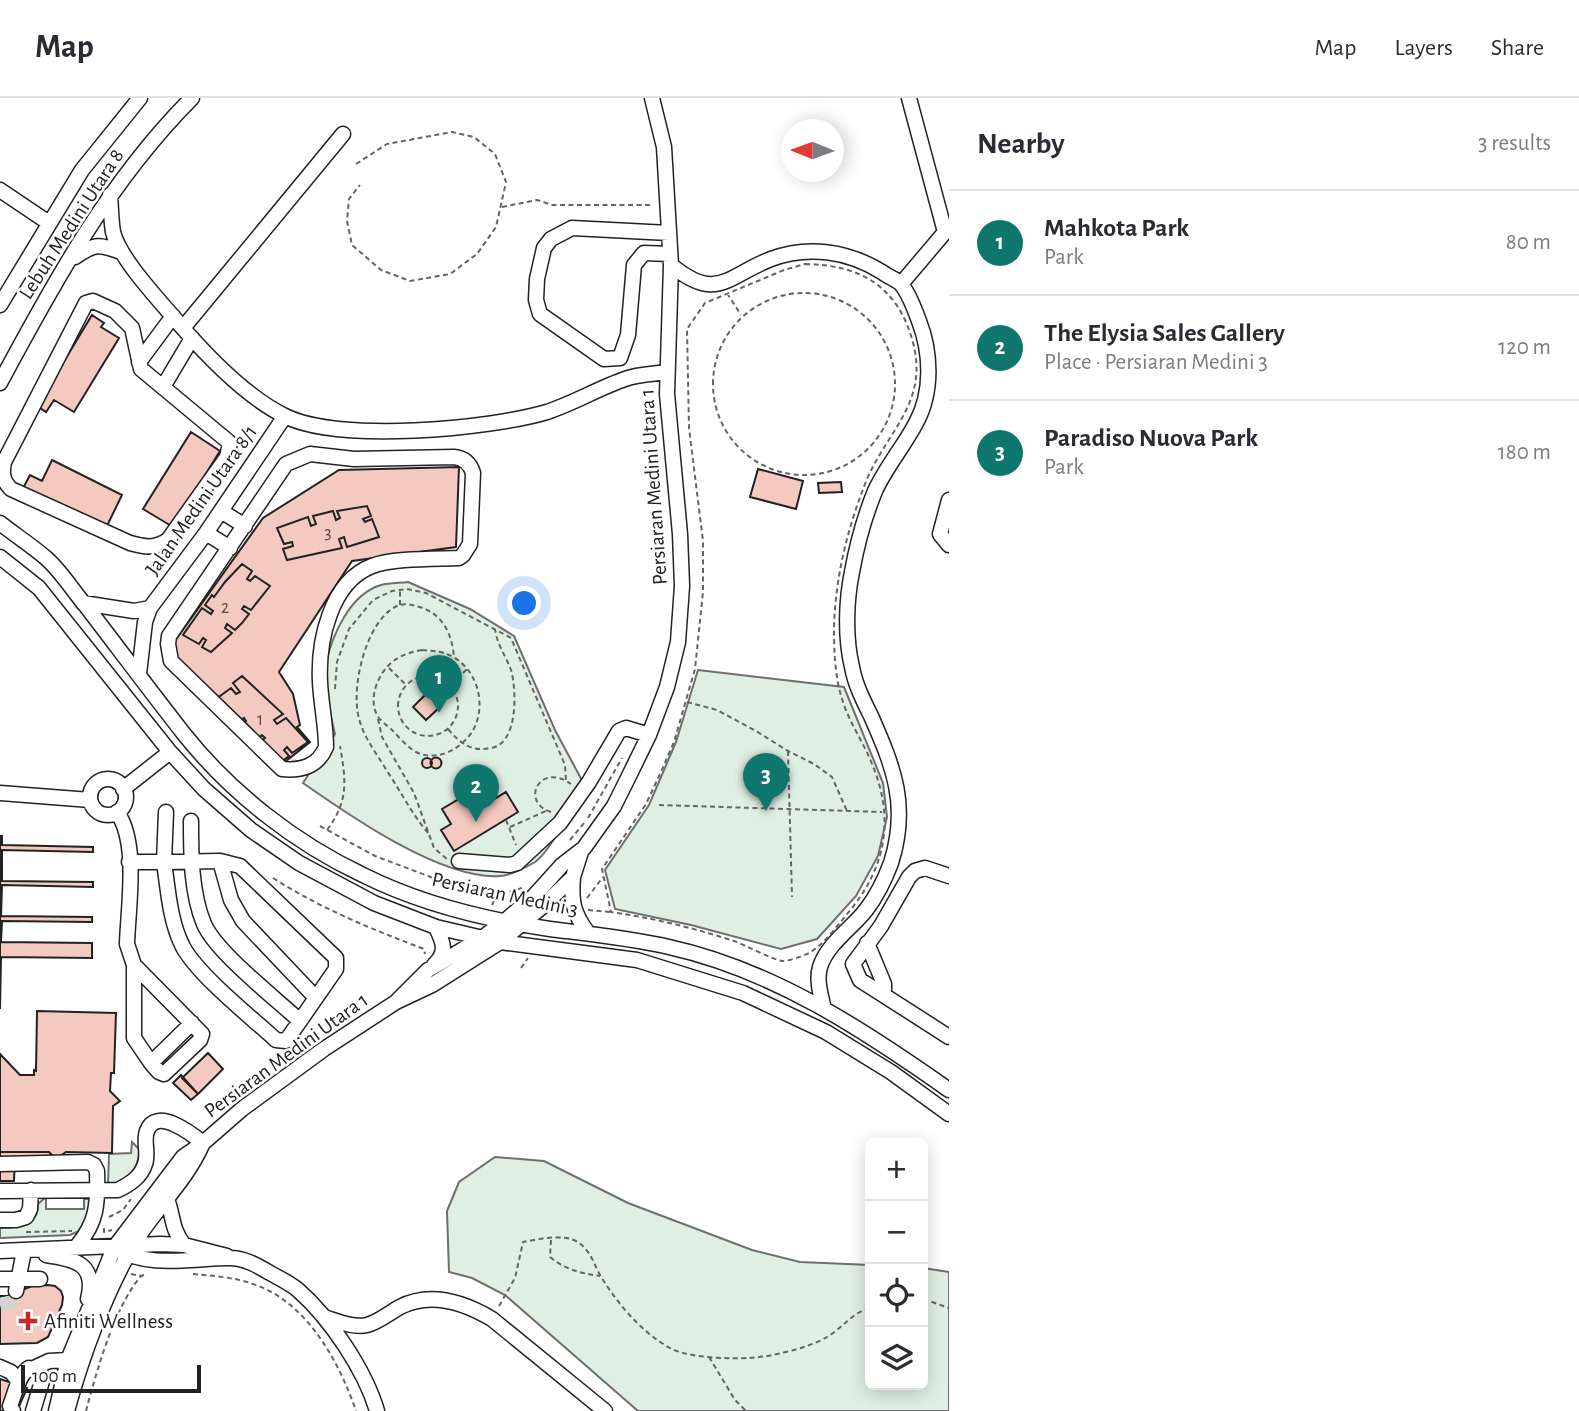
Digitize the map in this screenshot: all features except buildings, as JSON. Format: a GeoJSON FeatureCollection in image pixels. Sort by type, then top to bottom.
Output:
{"type":"FeatureCollection","features":[{"type":"Feature","properties":{"kind":"street","name":"Lebuh Medini Utara 8"},"geometry":{"type":"LineString","coordinates":[[0,305],[82,170],[140,98]]}},
{"type":"Feature","properties":{"kind":"street","name":"Lebuh Medini Utara 8"},"geometry":{"type":"LineString","coordinates":[[0,383],[68,262],[110,195],[163,127],[192,98]]}},
{"type":"Feature","properties":{"kind":"street","name":"Persiaran Medini Utara 1"},"geometry":{"type":"LineString","coordinates":[[56,1411],[68,1360],[114,1248],[183,1157],[242,1109],[324,1049],[396,1002],[432,985],[500,942],[523,923],[573,877],[583,850],[614,806],[649,735],[667,687],[678,642],[682,586],[667,372],[671,260],[664,146],[652,98]]}},
{"type":"Feature","properties":{"kind":"street"},"geometry":{"type":"LineString","coordinates":[[901,284],[945,232],[909,98]]}},
{"type":"Feature","properties":{"kind":"street"},"geometry":{"type":"LineString","coordinates":[[163,387],[188,333],[343,135]]}},
{"type":"Feature","properties":{"kind":"street"},"geometry":{"type":"LineString","coordinates":[[0,190],[49,223]]}},
{"type":"Feature","properties":{"kind":"street"},"geometry":{"type":"LineString","coordinates":[[110,195],[114,233],[121,252],[188,333],[247,390],[285,416],[325,427],[365,431],[474,426],[518,420],[551,410],[627,378],[667,372]]}},
{"type":"Feature","properties":{"kind":"street"},"geometry":{"type":"LineString","coordinates":[[669,233],[572,228],[551,239],[544,248],[537,279],[536,300],[540,314],[604,359],[620,358],[628,335],[634,265],[644,253],[671,260],[684,276],[712,285],[730,282],[771,259],[830,251],[855,257],[901,284],[916,312],[928,351],[926,390],[918,421],[876,488],[859,531],[849,587],[851,666],[892,766],[900,827],[890,864],[879,890],[867,909],[826,954],[819,969],[819,987],[824,1009]]}},
{"type":"Feature","properties":{"kind":"street"},"geometry":{"type":"LineString","coordinates":[[68,262],[89,247],[102,245],[121,252]]}},
{"type":"Feature","properties":{"kind":"street"},"geometry":{"type":"LineString","coordinates":[[93,300],[115,311],[132,328],[141,369],[163,387],[230,443],[227,457],[168,540],[159,546],[146,547],[130,543],[10,489],[4,482],[4,462],[86,303],[93,300]]}},
{"type":"Feature","properties":{"kind":"street"},"geometry":{"type":"LineString","coordinates":[[139,362],[173,316]]}},
{"type":"Feature","properties":{"kind":"street","name":"Jalan Medini Utara 8/1"},"geometry":{"type":"LineString","coordinates":[[139,674],[145,622],[150,608],[206,533],[285,416]]}},
{"type":"Feature","properties":{"kind":"street"},"geometry":{"type":"LineString","coordinates":[[310,454],[354,459],[454,457],[468,462],[473,472],[470,544],[463,555],[458,558],[373,565],[345,585],[336,600],[327,621],[319,672],[326,747],[322,756],[308,768],[282,769],[171,661],[169,636],[230,548],[286,464],[310,454]]}},
{"type":"Feature","properties":{"kind":"street"},"geometry":{"type":"LineString","coordinates":[[949,499],[940,534],[949,545]]}},
{"type":"Feature","properties":{"kind":"street"},"geometry":{"type":"LineString","coordinates":[[221,510],[245,526]]}},
{"type":"Feature","properties":{"kind":"street","name":"Persiaran Medini 3"},"geometry":{"type":"LineString","coordinates":[[0,523],[48,559],[185,736],[216,769],[261,811],[298,838],[363,876],[408,895],[506,920],[671,948],[713,959],[760,977],[824,1009],[895,1052],[949,1090]]}},
{"type":"Feature","properties":{"kind":"street"},"geometry":{"type":"LineString","coordinates":[[206,533],[230,548]]}},
{"type":"Feature","properties":{"kind":"street","name":"Persiaran Medini 3"},"geometry":{"type":"LineString","coordinates":[[0,557],[39,588],[170,752],[204,789],[251,830],[299,863],[374,903],[436,927],[500,942],[637,960],[743,993],[826,1032],[891,1072],[949,1114]]}},
{"type":"Feature","properties":{"kind":"street","name":"Jalan Medini Utara 8/1"},"geometry":{"type":"LineString","coordinates":[[83,603],[134,611],[150,608]]}},
{"type":"Feature","properties":{"kind":"street"},"geometry":{"type":"LineString","coordinates":[[459,862],[510,865],[522,859],[566,816],[619,731],[626,728],[649,735]]}},
{"type":"Feature","properties":{"kind":"street"},"geometry":{"type":"LineString","coordinates":[[124,789],[170,752]]}},
{"type":"Feature","properties":{"kind":"street"},"geometry":{"type":"LineString","coordinates":[[112,779],[124,789],[124,804],[117,812],[103,814],[94,809],[90,800],[94,786],[102,780],[112,779]]}},
{"type":"Feature","properties":{"kind":"street"},"geometry":{"type":"LineString","coordinates":[[0,793],[90,800]]}},
{"type":"Feature","properties":{"kind":"street"},"geometry":{"type":"LineString","coordinates":[[117,812],[127,830],[127,944],[134,965],[134,1038],[151,1063],[161,1073],[167,1072],[200,1040],[202,1034],[134,965]]}},
{"type":"Feature","properties":{"kind":"street"},"geometry":{"type":"LineString","coordinates":[[129,862],[164,862],[192,862],[220,861],[240,866],[336,958],[336,969],[286,1041],[276,1040],[196,965],[183,946],[173,916],[164,862],[166,812]]}},
{"type":"Feature","properties":{"kind":"street"},"geometry":{"type":"LineString","coordinates":[[191,821],[192,862],[204,925],[220,947],[300,1021]]}},
{"type":"Feature","properties":{"kind":"street","name":"Persiaran Medini Utara 1"},"geometry":{"type":"LineString","coordinates":[[396,1002],[428,966],[482,938],[534,896],[562,865],[583,850]]}},
{"type":"Feature","properties":{"kind":"street"},"geometry":{"type":"LineString","coordinates":[[220,861],[231,900],[243,921],[316,998]]}},
{"type":"Feature","properties":{"kind":"street"},"geometry":{"type":"LineString","coordinates":[[949,876],[925,868],[915,871],[881,926],[854,960],[855,971],[860,980],[949,1037]]}},
{"type":"Feature","properties":{"kind":"street"},"geometry":{"type":"LineString","coordinates":[[573,877],[571,899],[574,912],[588,933]]}},
{"type":"Feature","properties":{"kind":"street"},"geometry":{"type":"LineString","coordinates":[[428,966],[442,957],[444,949],[436,927]]}},
{"type":"Feature","properties":{"kind":"street"},"geometry":{"type":"LineString","coordinates":[[867,943],[884,984],[884,996]]}},
{"type":"Feature","properties":{"kind":"street"},"geometry":{"type":"LineString","coordinates":[[0,1191],[118,1190],[131,1184],[146,1162],[146,1133],[149,1127],[156,1123],[178,1125],[202,1143]]}},
{"type":"Feature","properties":{"kind":"street","name":"Persiaran Medini Utara 1"},"geometry":{"type":"LineString","coordinates":[[67,1411],[81,1362],[131,1250],[193,1165],[202,1143]]}},
{"type":"Feature","properties":{"kind":"street"},"geometry":{"type":"LineString","coordinates":[[0,1164],[91,1163],[96,1167],[97,1212],[90,1231],[76,1246]]}},
{"type":"Feature","properties":{"kind":"street"},"geometry":{"type":"LineString","coordinates":[[0,1220],[26,1217],[30,1209],[32,1190]]}},
{"type":"Feature","properties":{"kind":"street"},"geometry":{"type":"LineString","coordinates":[[167,1199],[171,1222],[184,1245]]}},
{"type":"Feature","properties":{"kind":"street"},"geometry":{"type":"LineString","coordinates":[[0,1251],[76,1246],[131,1250],[184,1245],[254,1264],[297,1288],[324,1317],[357,1367],[377,1411]]}},
{"type":"Feature","properties":{"kind":"street"},"geometry":{"type":"LineString","coordinates":[[131,1250],[152,1261],[233,1258]]}},
{"type":"Feature","properties":{"kind":"street"},"geometry":{"type":"LineString","coordinates":[[17,1285],[24,1251]]}},
{"type":"Feature","properties":{"kind":"street"},"geometry":{"type":"LineString","coordinates":[[24,1251],[72,1259],[88,1273],[91,1288],[82,1324]]}},
{"type":"Feature","properties":{"kind":"street"},"geometry":{"type":"LineString","coordinates":[[0,1279],[17,1285],[40,1279]]}},
{"type":"Feature","properties":{"kind":"street"},"geometry":{"type":"LineString","coordinates":[[324,1317],[348,1325],[365,1326],[402,1306],[421,1301],[447,1300],[473,1308],[492,1319],[605,1411]]}},
{"type":"Feature","properties":{"kind":"street"},"geometry":{"type":"LineString","coordinates":[[18,1372],[49,1361],[68,1360]]}},
{"type":"Feature","properties":{"kind":"street"},"geometry":{"type":"LineString","coordinates":[[13,1411],[10,1406],[18,1372]]}},
{"type":"Feature","properties":{"kind":"street"},"geometry":{"type":"LineString","coordinates":[[18,1372],[41,1373],[43,1378],[33,1411]]}},
{"type":"Feature","properties":{"kind":"path"},"geometry":{"type":"LineString","coordinates":[[356,164],[387,144],[452,132],[474,137],[495,154],[506,181],[496,227],[477,254],[450,274],[410,281],[381,270],[352,245],[347,221],[349,199],[360,185]]}},
{"type":"Feature","properties":{"kind":"path"},"geometry":{"type":"LineString","coordinates":[[502,207],[537,200],[552,205],[667,205]]}},
{"type":"Feature","properties":{"kind":"path"},"geometry":{"type":"LineString","coordinates":[[586,909],[671,923],[736,941],[783,961],[809,953],[836,928],[859,899],[875,871],[884,846],[884,813],[873,765],[842,701],[836,667],[834,629],[838,586],[854,515],[880,455],[911,403],[916,383],[913,340],[906,321],[885,292],[855,270],[805,264],[705,303],[687,329],[689,428],[703,541],[699,639],[686,702],[674,742],[646,804],[602,869],[611,912]]}},
{"type":"Feature","properties":{"kind":"path"},"geometry":{"type":"LineString","coordinates":[[806,292],[844,301],[874,326],[887,348],[894,373],[893,399],[886,424],[871,445],[839,468],[815,474],[789,474],[776,471],[753,459],[734,442],[716,407],[713,381],[714,368],[722,344],[742,317],[768,299],[806,292]]}},
{"type":"Feature","properties":{"kind":"path"},"geometry":{"type":"LineString","coordinates":[[727,294],[742,317]]}},
{"type":"Feature","properties":{"kind":"path"},"geometry":{"type":"LineString","coordinates":[[400,590],[400,606]]}},
{"type":"Feature","properties":{"kind":"path"},"geometry":{"type":"LineString","coordinates":[[335,691],[337,662],[349,629],[373,600],[400,590],[426,593],[511,638],[565,765],[566,780]]}},
{"type":"Feature","properties":{"kind":"path"},"geometry":{"type":"LineString","coordinates":[[428,833],[414,817],[386,768],[373,752],[358,714],[356,690],[370,638],[385,616],[400,606],[406,604],[425,608],[435,615],[447,628],[453,640],[454,657]]}},
{"type":"Feature","properties":{"kind":"path"},"geometry":{"type":"LineString","coordinates":[[448,729],[461,745],[480,749],[493,748],[502,744],[513,722],[514,685],[510,667],[498,645],[495,629]]}},
{"type":"Feature","properties":{"kind":"path"},"geometry":{"type":"LineString","coordinates":[[378,718],[416,752],[447,754],[461,745],[472,732],[479,716],[478,691],[467,668],[454,657],[439,651],[422,650],[406,654],[388,667],[374,691],[374,707],[382,737],[414,793],[428,833],[439,854],[459,862]]}},
{"type":"Feature","properties":{"kind":"path"},"geometry":{"type":"LineString","coordinates":[[388,667],[406,685]]}},
{"type":"Feature","properties":{"kind":"path"},"geometry":{"type":"LineString","coordinates":[[450,686],[467,668]]}},
{"type":"Feature","properties":{"kind":"path"},"geometry":{"type":"LineString","coordinates":[[426,676],[440,678],[450,686],[455,693],[458,708],[454,722],[448,729],[437,735],[422,736],[404,725],[397,705],[406,685],[426,676]]}},
{"type":"Feature","properties":{"kind":"path"},"geometry":{"type":"LineString","coordinates":[[686,702],[717,710],[814,764],[832,777],[847,812]]}},
{"type":"Feature","properties":{"kind":"path"},"geometry":{"type":"LineString","coordinates":[[327,830],[339,814],[346,788],[340,743]]}},
{"type":"Feature","properties":{"kind":"path"},"geometry":{"type":"LineString","coordinates":[[788,751],[792,897]]}},
{"type":"Feature","properties":{"kind":"path"},"geometry":{"type":"LineString","coordinates":[[570,841],[592,811],[621,757],[630,760]]}},
{"type":"Feature","properties":{"kind":"path"},"geometry":{"type":"LineString","coordinates":[[566,816],[546,811],[539,806],[535,792],[540,783],[547,776],[555,775],[566,780],[571,784],[576,801]]}},
{"type":"Feature","properties":{"kind":"path"},"geometry":{"type":"LineString","coordinates":[[659,805],[900,815]]}},
{"type":"Feature","properties":{"kind":"path"},"geometry":{"type":"LineString","coordinates":[[509,827],[546,811]]}},
{"type":"Feature","properties":{"kind":"path"},"geometry":{"type":"LineString","coordinates":[[506,820],[522,859]]}},
{"type":"Feature","properties":{"kind":"path"},"geometry":{"type":"LineString","coordinates":[[320,826],[375,856],[457,887],[482,894],[508,892],[525,887]]}},
{"type":"Feature","properties":{"kind":"path"},"geometry":{"type":"LineString","coordinates":[[553,830],[583,850]]}},
{"type":"Feature","properties":{"kind":"path"},"geometry":{"type":"LineString","coordinates":[[583,904],[603,876]]}},
{"type":"Feature","properties":{"kind":"path"},"geometry":{"type":"LineString","coordinates":[[272,877],[305,898],[368,928],[424,949],[428,966]]}},
{"type":"Feature","properties":{"kind":"path"},"geometry":{"type":"LineString","coordinates":[[551,1239],[550,1257],[563,1267],[582,1274],[601,1276]]}},
{"type":"Feature","properties":{"kind":"path"},"geometry":{"type":"LineString","coordinates":[[492,1319],[515,1278],[523,1242],[551,1239],[573,1239],[586,1248],[601,1276],[636,1323],[671,1348],[689,1354],[749,1358],[786,1352],[826,1338],[856,1312],[865,1309]]}},
{"type":"Feature","properties":{"kind":"path"},"geometry":{"type":"LineString","coordinates":[[192,1274],[253,1284],[303,1316],[337,1366],[356,1411]]}},
{"type":"Feature","properties":{"kind":"path"},"geometry":{"type":"LineString","coordinates":[[86,1411],[96,1372],[111,1335],[131,1288],[142,1276]]}},
{"type":"Feature","properties":{"kind":"path"},"geometry":{"type":"LineString","coordinates":[[928,1302],[949,1308]]}},
{"type":"Feature","properties":{"kind":"path"},"geometry":{"type":"LineString","coordinates":[[708,1356],[735,1400],[746,1411]]}},
{"type":"Feature","properties":{"kind":"green space"},"geometry":{"type":"Polygon","coordinates":[[[408,582],[470,609],[514,636],[555,730],[585,786],[541,857],[513,873],[500,876],[477,875],[425,857],[371,828],[303,783],[335,734],[327,699],[325,673],[329,653],[344,617],[360,597],[370,590],[384,584],[408,582]]]}},
{"type":"Feature","properties":{"kind":"green space"},"geometry":{"type":"Polygon","coordinates":[[[698,670],[844,687],[883,783],[887,817],[878,856],[856,896],[817,939],[781,949],[691,925],[615,909],[605,870],[649,805],[676,742],[698,670]]]}},
{"type":"Feature","properties":{"kind":"green space"},"geometry":{"type":"Polygon","coordinates":[[[132,1142],[139,1149],[135,1168],[121,1181],[108,1184],[109,1154],[131,1153],[132,1142]]]}},
{"type":"Feature","properties":{"kind":"green space"},"geometry":{"type":"Polygon","coordinates":[[[495,1157],[544,1161],[628,1203],[752,1250],[800,1262],[865,1265],[865,1390],[928,1390],[928,1269],[949,1272],[949,1411],[638,1411],[505,1295],[472,1278],[449,1272],[447,1211],[459,1182],[495,1157]]]}},
{"type":"Feature","properties":{"kind":"green space"},"geometry":{"type":"Polygon","coordinates":[[[46,1197],[46,1209],[84,1209],[84,1199],[91,1199],[84,1229],[70,1235],[0,1238],[0,1228],[31,1222],[38,1204],[46,1197]]]}},
{"type":"Feature","properties":{"kind":"tunnel"},"geometry":{"type":"LineString","coordinates":[[0,1305],[12,1302],[16,1291]]}},
{"type":"Feature","properties":{"kind":"place","name":"Mahkota Park"},"geometry":{"type":"Point","coordinates":[439,713]}},
{"type":"Feature","properties":{"kind":"place","name":"Paradiso Nuova Park"},"geometry":{"type":"Point","coordinates":[766,811]}},
{"type":"Feature","properties":{"kind":"place","name":"The Elysia Sales Gallery"},"geometry":{"type":"Point","coordinates":[476,822]}},
{"type":"Feature","properties":{"kind":"place","name":"Afiniti Wellness"},"geometry":{"type":"Point","coordinates":[28,1321]}}]}
